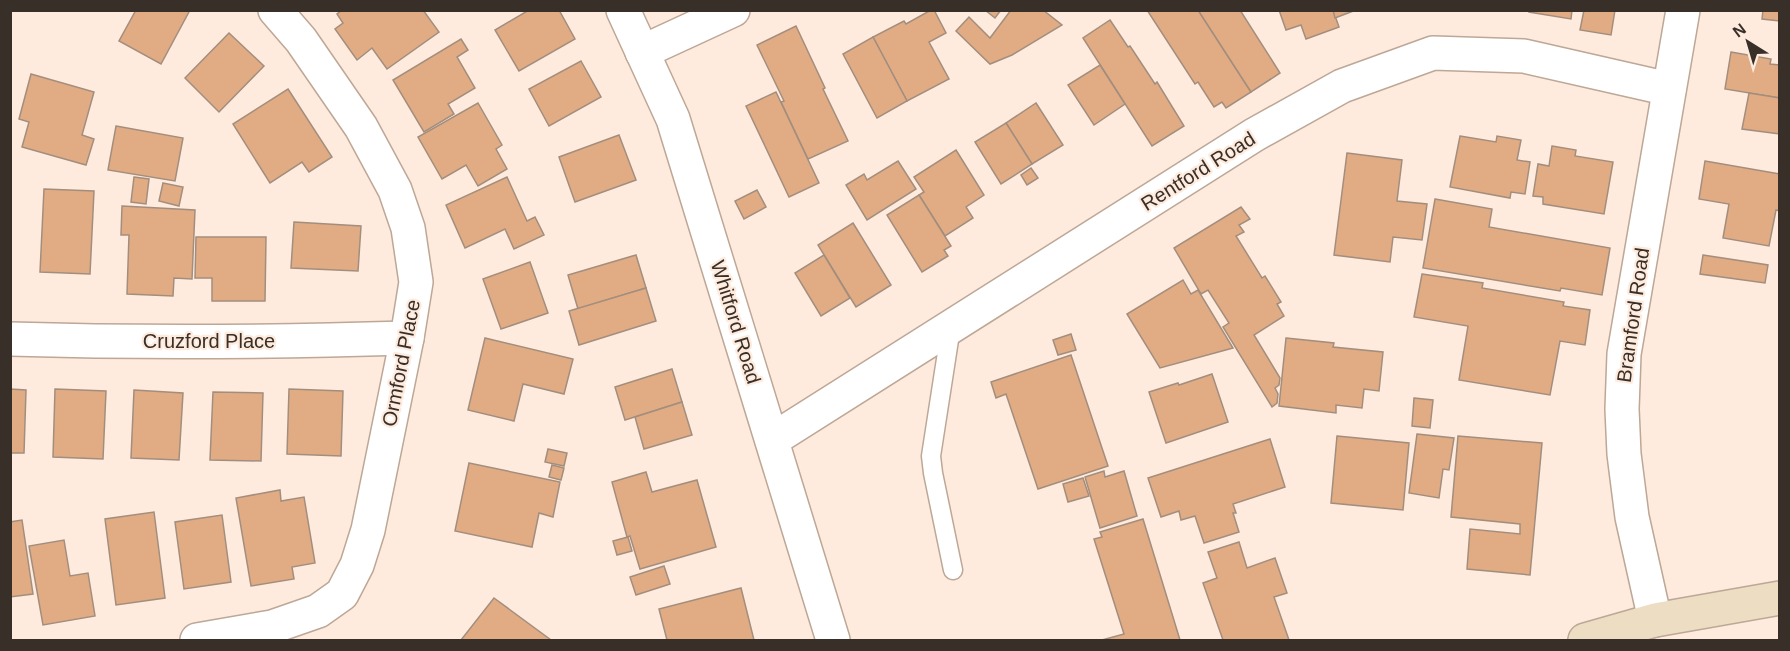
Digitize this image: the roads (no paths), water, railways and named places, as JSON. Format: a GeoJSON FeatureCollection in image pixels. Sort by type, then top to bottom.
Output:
{"type":"FeatureCollection","features":[{"type":"Feature","properties":{"kind":"street","name":"Ormford Place"},"geometry":{"type":"LineString","coordinates":[[197,640],[272,627],[318,611],[342,594],[357,566],[368,530],[407,338],[416,282],[408,228],[395,190],[362,127],[301,40],[274,10]]}},
{"type":"Feature","properties":{"kind":"street","name":"Whitford Road"},"geometry":{"type":"LineString","coordinates":[[623,10],[673,119],[833,640]]}},
{"type":"Feature","properties":{"kind":"street"},"geometry":{"type":"LineString","coordinates":[[642,52],[733,10]]}},
{"type":"Feature","properties":{"kind":"street","name":"Bramford Road"},"geometry":{"type":"LineString","coordinates":[[1659,630],[1632,517],[1624,454],[1622,410],[1624,354],[1683,10]]}},
{"type":"Feature","properties":{"kind":"street","name":"Rentford Road"},"geometry":{"type":"LineString","coordinates":[[772,440],[1254,135],[1342,86],[1433,53],[1524,56],[1668,89]]}},
{"type":"Feature","properties":{"kind":"street","name":"Cruzford Place"},"geometry":{"type":"LineString","coordinates":[[10,339],[266,342],[407,338]]}},
{"type":"Feature","properties":{"kind":"street"},"geometry":{"type":"LineString","coordinates":[[1592,640],[1659,630],[1779,598]]}},
{"type":"Feature","properties":{"kind":"lane"},"geometry":{"type":"LineString","coordinates":[[951,327],[932,437],[931,456],[953,570]]}}]}
